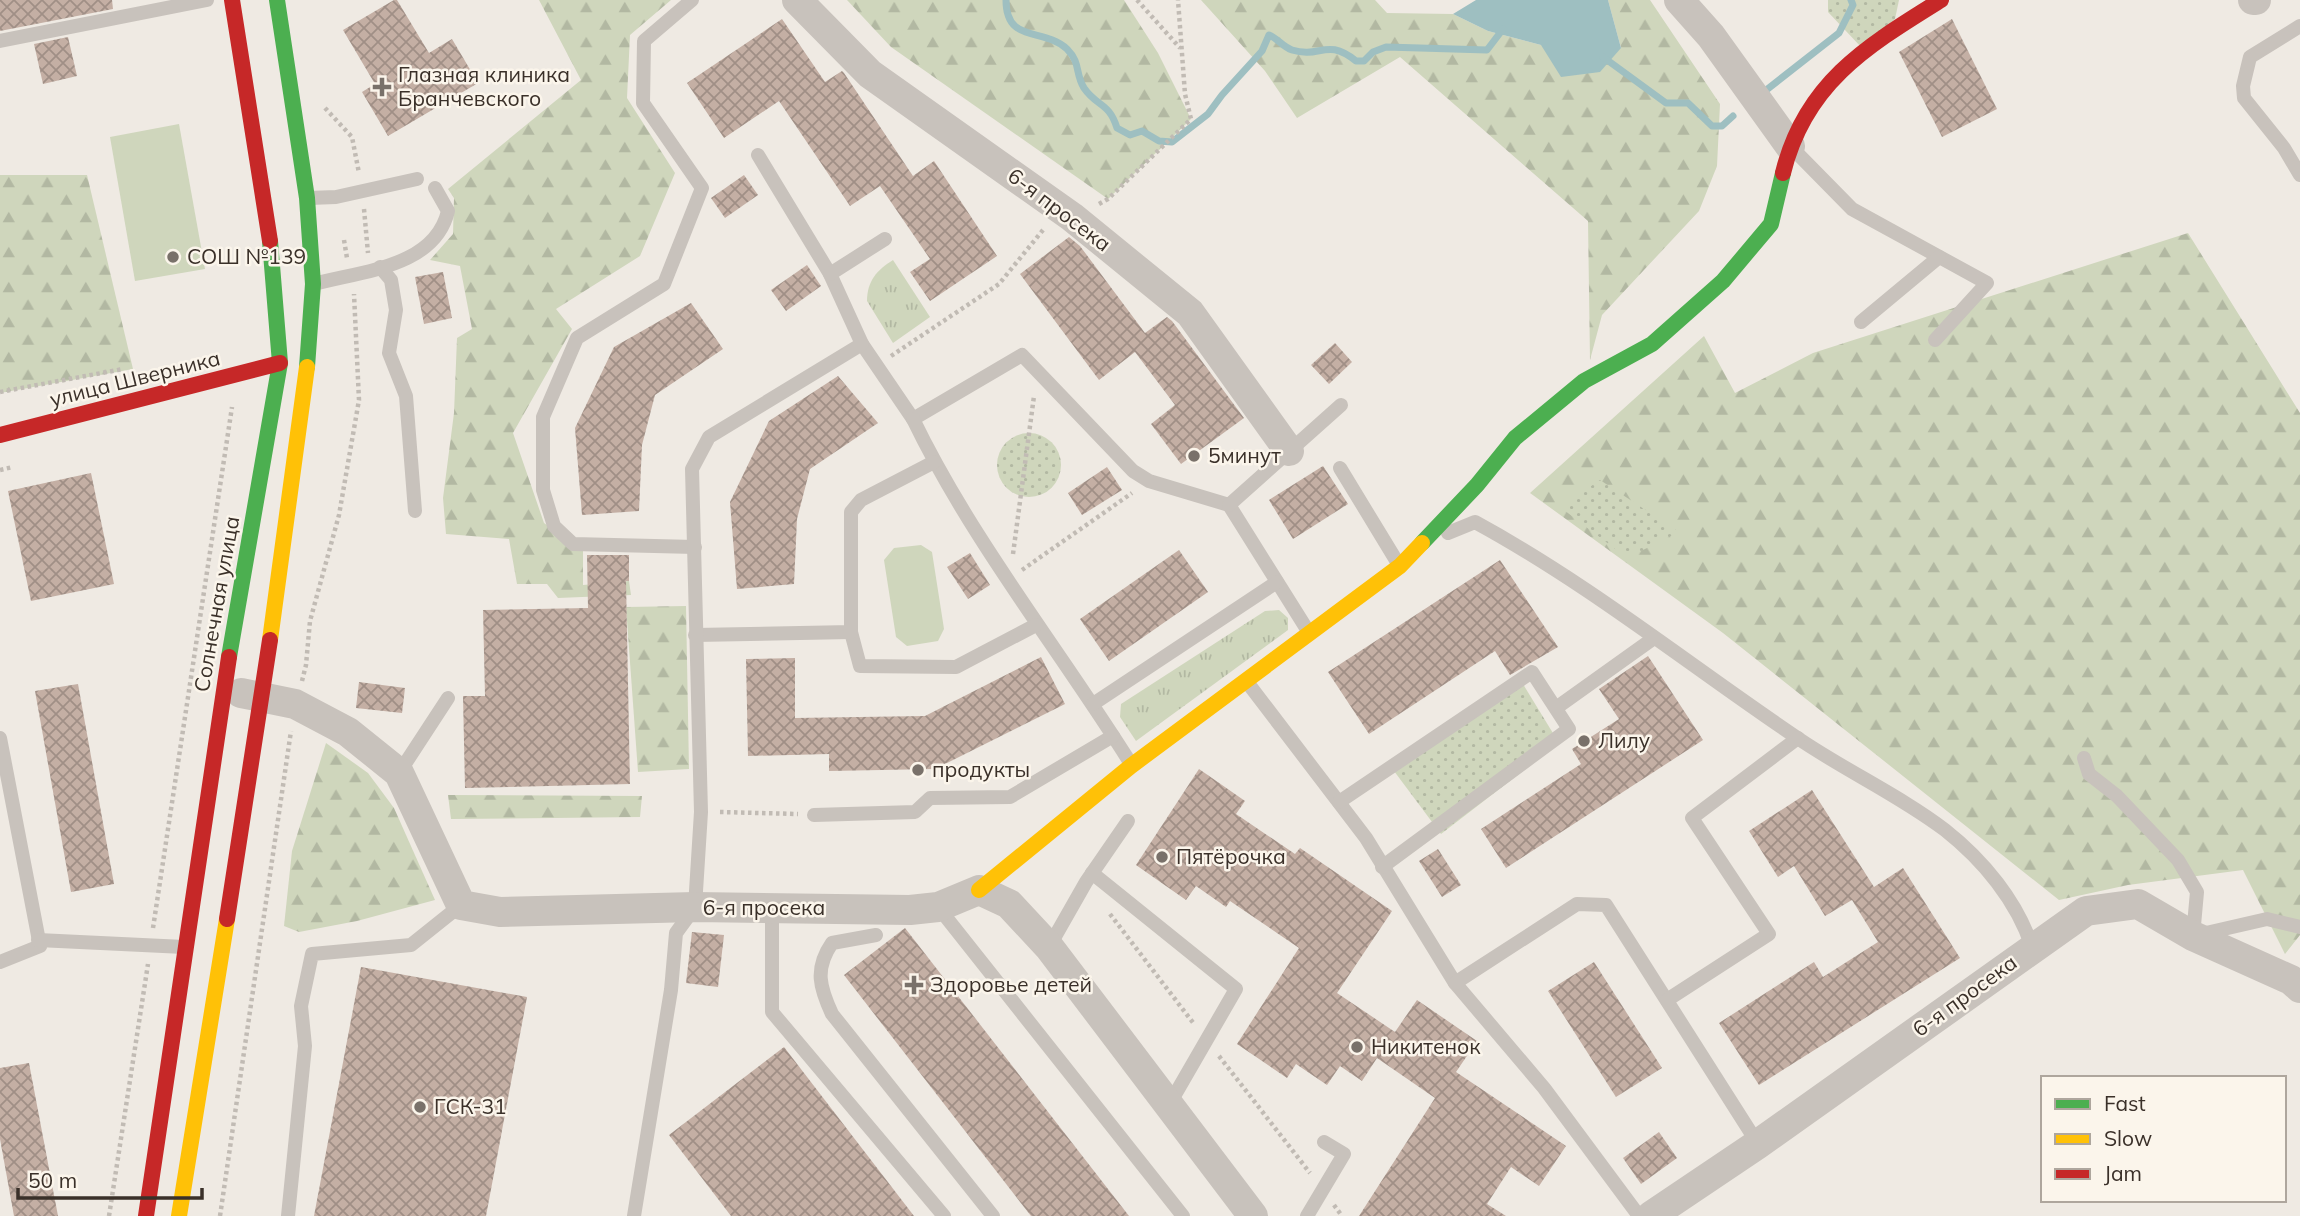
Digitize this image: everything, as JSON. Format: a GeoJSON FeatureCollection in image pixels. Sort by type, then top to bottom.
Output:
{"type":"FeatureCollection","features":[{"type":"Feature","properties":{"kind":"main road","name":"Солнечная улица"},"geometry":{"type":"LineString","coordinates":[[146,1216],[223,689],[281,363],[273,258],[232,0]]}},
{"type":"Feature","properties":{"kind":"main road"},"geometry":{"type":"LineString","coordinates":[[179,1216],[262,698],[304,402],[313,284],[307,198],[277,0]]}},
{"type":"Feature","properties":{"kind":"main road"},"geometry":{"type":"LineString","coordinates":[[979,890],[1132,766],[1400,566],[1424,544],[1515,438],[1584,381],[1652,344],[1723,281],[1771,224],[1790,146],[1825,85],[1883,37],[1941,0]]}},
{"type":"Feature","properties":{"kind":"main road","name":"улица Шверника"},"geometry":{"type":"LineString","coordinates":[[0,435],[281,363]]}},
{"type":"Feature","properties":{"kind":"street","name":"6-я просека"},"geometry":{"type":"LineString","coordinates":[[797,0],[870,74],[1072,217],[1190,313],[1289,451]]}},
{"type":"Feature","properties":{"kind":"street"},"geometry":{"type":"LineString","coordinates":[[1679,0],[1711,36],[1790,146]]}},
{"type":"Feature","properties":{"kind":"street"},"geometry":{"type":"LineString","coordinates":[[223,689],[295,704],[348,732],[399,772],[461,905]]}},
{"type":"Feature","properties":{"kind":"street","name":"6-я просека"},"geometry":{"type":"LineString","coordinates":[[461,905],[500,912],[695,907],[938,907],[979,890]]}},
{"type":"Feature","properties":{"kind":"street"},"geometry":{"type":"LineString","coordinates":[[979,890],[1009,904],[1049,947],[1252,1216]]}},
{"type":"Feature","properties":{"kind":"street","name":"6-я просека"},"geometry":{"type":"LineString","coordinates":[[1651,1216],[1758,1144],[2032,947],[2087,911],[2138,904],[2193,936],[2291,980],[2300,988]]}},
{"type":"Feature","properties":{"kind":"lane"},"geometry":{"type":"LineString","coordinates":[[0,41],[207,0]]}},
{"type":"Feature","properties":{"kind":"lane"},"geometry":{"type":"LineString","coordinates":[[692,0],[644,41],[643,103],[702,188],[664,284],[577,338],[543,417],[543,490],[554,526],[573,544],[695,547]]}},
{"type":"Feature","properties":{"kind":"lane"},"geometry":{"type":"LineString","coordinates":[[2300,26],[2250,57],[2243,86],[2244,98],[2284,148],[2300,175]]}},
{"type":"Feature","properties":{"kind":"lane"},"geometry":{"type":"LineString","coordinates":[[1790,146],[1852,209],[1987,283],[1935,340]]}},
{"type":"Feature","properties":{"kind":"lane"},"geometry":{"type":"LineString","coordinates":[[758,155],[830,274],[862,344],[879,364],[913,419],[934,462],[1036,625],[1093,704],[1132,766]]}},
{"type":"Feature","properties":{"kind":"lane"},"geometry":{"type":"LineString","coordinates":[[307,198],[337,197],[417,179]]}},
{"type":"Feature","properties":{"kind":"lane"},"geometry":{"type":"LineString","coordinates":[[313,284],[380,267],[422,251],[443,230],[448,211],[435,188]]}},
{"type":"Feature","properties":{"kind":"lane"},"geometry":{"type":"LineString","coordinates":[[830,274],[885,239]]}},
{"type":"Feature","properties":{"kind":"lane"},"geometry":{"type":"LineString","coordinates":[[1861,322],[1939,257]]}},
{"type":"Feature","properties":{"kind":"lane"},"geometry":{"type":"LineString","coordinates":[[380,267],[391,280],[396,310],[389,353],[406,396],[415,511]]}},
{"type":"Feature","properties":{"kind":"lane"},"geometry":{"type":"LineString","coordinates":[[634,1216],[671,990],[676,933],[695,907],[701,812],[692,469],[709,437],[862,344]]}},
{"type":"Feature","properties":{"kind":"lane"},"geometry":{"type":"LineString","coordinates":[[913,419],[1022,355],[1133,471],[1149,481],[1229,505],[1309,632]]}},
{"type":"Feature","properties":{"kind":"lane"},"geometry":{"type":"LineString","coordinates":[[1229,505],[1341,405]]}},
{"type":"Feature","properties":{"kind":"lane"},"geometry":{"type":"LineString","coordinates":[[934,462],[861,500],[851,512],[851,632],[860,666],[956,667],[1036,625]]}},
{"type":"Feature","properties":{"kind":"lane"},"geometry":{"type":"LineString","coordinates":[[1340,468],[1400,566]]}},
{"type":"Feature","properties":{"kind":"lane"},"geometry":{"type":"LineString","coordinates":[[1424,544],[1475,522],[1544,560],[1798,738],[1945,831],[2006,893],[2025,924],[2032,947]]}},
{"type":"Feature","properties":{"kind":"lane"},"geometry":{"type":"LineString","coordinates":[[1093,704],[1277,582]]}},
{"type":"Feature","properties":{"kind":"lane"},"geometry":{"type":"LineString","coordinates":[[695,635],[851,632]]}},
{"type":"Feature","properties":{"kind":"lane"},"geometry":{"type":"LineString","coordinates":[[1556,708],[1654,638]]}},
{"type":"Feature","properties":{"kind":"lane"},"geometry":{"type":"LineString","coordinates":[[1339,802],[1532,672],[1556,708],[1569,729],[1382,867]]}},
{"type":"Feature","properties":{"kind":"lane"},"geometry":{"type":"LineString","coordinates":[[1247,680],[1339,802],[1455,983],[1544,1088],[1639,1216]]}},
{"type":"Feature","properties":{"kind":"lane"},"geometry":{"type":"LineString","coordinates":[[399,772],[448,698]]}},
{"type":"Feature","properties":{"kind":"lane"},"geometry":{"type":"LineString","coordinates":[[814,815],[915,812],[930,798],[1010,797],[1113,736]]}},
{"type":"Feature","properties":{"kind":"lane"},"geometry":{"type":"LineString","coordinates":[[0,738],[40,946],[0,962]]}},
{"type":"Feature","properties":{"kind":"lane"},"geometry":{"type":"LineString","coordinates":[[1667,1000],[1769,934],[1692,818],[1798,738]]}},
{"type":"Feature","properties":{"kind":"lane"},"geometry":{"type":"LineString","coordinates":[[2084,758],[2089,775],[2117,796],[2178,860],[2197,892],[2193,936],[2267,919],[2300,927]]}},
{"type":"Feature","properties":{"kind":"lane"},"geometry":{"type":"LineString","coordinates":[[1049,947],[1092,873],[1128,821]]}},
{"type":"Feature","properties":{"kind":"lane"},"geometry":{"type":"LineString","coordinates":[[1092,873],[1236,989],[1168,1105]]}},
{"type":"Feature","properties":{"kind":"lane"},"geometry":{"type":"LineString","coordinates":[[1455,983],[1577,904],[1606,905],[1758,1144]]}},
{"type":"Feature","properties":{"kind":"lane"},"geometry":{"type":"LineString","coordinates":[[288,1216],[305,1046],[301,1006],[312,954],[411,944],[461,905]]}},
{"type":"Feature","properties":{"kind":"lane"},"geometry":{"type":"LineString","coordinates":[[938,907],[1183,1216]]}},
{"type":"Feature","properties":{"kind":"lane"},"geometry":{"type":"LineString","coordinates":[[772,909],[772,1012],[944,1216]]}},
{"type":"Feature","properties":{"kind":"lane"},"geometry":{"type":"LineString","coordinates":[[876,935],[832,943],[824,955],[819,986],[832,1014],[993,1216]]}},
{"type":"Feature","properties":{"kind":"lane"},"geometry":{"type":"LineString","coordinates":[[38,940],[185,947]]}},
{"type":"Feature","properties":{"kind":"lane"},"geometry":{"type":"LineString","coordinates":[[1307,1216],[1344,1154],[1324,1142]]}},
{"type":"Feature","properties":{"kind":"path"},"geometry":{"type":"LineString","coordinates":[[1137,0],[1180,48]]}},
{"type":"Feature","properties":{"kind":"path"},"geometry":{"type":"LineString","coordinates":[[1072,217],[1108,200],[1191,119],[1180,48],[1178,0]]}},
{"type":"Feature","properties":{"kind":"path"},"geometry":{"type":"LineString","coordinates":[[879,364],[999,284],[1045,232],[1037,221]]}},
{"type":"Feature","properties":{"kind":"path"},"geometry":{"type":"LineString","coordinates":[[0,391],[133,367]]}},
{"type":"Feature","properties":{"kind":"path"},"geometry":{"type":"LineString","coordinates":[[1009,578],[1038,371]]}},
{"type":"Feature","properties":{"kind":"path"},"geometry":{"type":"LineString","coordinates":[[109,1216],[232,405],[242,373]]}},
{"type":"Feature","properties":{"kind":"path"},"geometry":{"type":"LineString","coordinates":[[1009,578],[1149,481]]}},
{"type":"Feature","properties":{"kind":"path"},"geometry":{"type":"LineString","coordinates":[[701,812],[814,815]]}},
{"type":"Feature","properties":{"kind":"green space"},"geometry":{"type":"Polygon","coordinates":[[[539,0],[671,0],[630,35],[627,98],[675,173],[640,256],[556,309],[572,329],[513,433],[544,523],[583,551],[583,585],[629,581],[631,595],[558,598],[547,584],[517,584],[509,539],[446,534],[443,498],[454,413],[457,338],[472,329],[460,266],[430,260],[453,234],[454,198],[448,189],[581,80],[539,0]]]}},
{"type":"Feature","properties":{"kind":"green space"},"geometry":{"type":"Polygon","coordinates":[[[847,0],[1124,0],[1158,53],[1191,119],[1108,199],[891,47],[847,0]]]}},
{"type":"Feature","properties":{"kind":"green space"},"geometry":{"type":"Polygon","coordinates":[[[1201,0],[1375,0],[1387,13],[1453,14],[1488,31],[1541,45],[1621,48],[1608,0],[1650,0],[1720,104],[1717,166],[1699,211],[1602,315],[1590,360],[1588,221],[1400,57],[1297,118],[1265,71],[1201,0]]]}},
{"type":"Feature","properties":{"kind":"green space"},"geometry":{"type":"Polygon","coordinates":[[[1828,0],[1899,0],[1895,19],[1862,48],[1828,12],[1828,0]]]}},
{"type":"Feature","properties":{"kind":"green space"},"geometry":{"type":"Polygon","coordinates":[[[179,124],[205,269],[135,281],[110,137],[179,124]]]}},
{"type":"Feature","properties":{"kind":"green space"},"geometry":{"type":"Polygon","coordinates":[[[0,175],[87,175],[133,369],[0,393],[0,175]]]}},
{"type":"Feature","properties":{"kind":"green space"},"geometry":{"type":"Polygon","coordinates":[[[2188,233],[2300,413],[2300,935],[2285,954],[2243,870],[2128,885],[2059,900],[1723,633],[1530,493],[1704,336],[1735,393],[1813,353],[2188,233]]]}},
{"type":"Feature","properties":{"kind":"green space"},"geometry":{"type":"Polygon","coordinates":[[[893,260],[930,317],[893,343],[867,301],[874,277],[893,260]]]}},
{"type":"Feature","properties":{"kind":"green space"},"geometry":{"type":"Polygon","coordinates":[[[1029,433],[1047,439],[1055,447],[1061,465],[1055,483],[1047,491],[1029,497],[1011,491],[1003,483],[997,465],[1003,447],[1011,439],[1029,433]]]}},
{"type":"Feature","properties":{"kind":"green space"},"geometry":{"type":"Polygon","coordinates":[[[1600,480],[1679,532],[1627,558],[1560,507],[1600,480]]]}},
{"type":"Feature","properties":{"kind":"green space"},"geometry":{"type":"Polygon","coordinates":[[[921,545],[932,552],[944,629],[938,641],[907,646],[896,637],[884,560],[894,548],[921,545]]]}},
{"type":"Feature","properties":{"kind":"green space"},"geometry":{"type":"Polygon","coordinates":[[[686,606],[689,769],[638,772],[626,607],[686,606]]]}},
{"type":"Feature","properties":{"kind":"green space"},"geometry":{"type":"Polygon","coordinates":[[[1279,610],[1288,618],[1288,630],[1136,741],[1120,717],[1121,704],[1265,611],[1279,610]]]}},
{"type":"Feature","properties":{"kind":"green space"},"geometry":{"type":"Polygon","coordinates":[[[1523,684],[1559,743],[1441,834],[1394,771],[1523,684]]]}},
{"type":"Feature","properties":{"kind":"green space"},"geometry":{"type":"Polygon","coordinates":[[[326,743],[368,773],[394,808],[435,900],[357,921],[299,932],[284,926],[292,851],[326,743]]]}},
{"type":"Feature","properties":{"kind":"green space"},"geometry":{"type":"Polygon","coordinates":[[[448,795],[642,796],[640,817],[451,819],[448,795]]]}},
{"type":"Feature","properties":{"kind":"water"},"geometry":{"type":"Polygon","coordinates":[[[1476,0],[1608,0],[1621,48],[1600,72],[1561,77],[1541,45],[1488,31],[1453,14],[1476,0]]]}},
{"type":"Feature","properties":{"kind":"building"},"geometry":{"type":"Polygon","coordinates":[[[0,0],[112,0],[113,9],[0,31],[0,0]]]}},
{"type":"Feature","properties":{"kind":"building"},"geometry":{"type":"Polygon","coordinates":[[[397,0],[429,53],[452,39],[478,83],[388,136],[362,92],[375,84],[343,30],[397,0]]]}},
{"type":"Feature","properties":{"kind":"building"},"geometry":{"type":"Polygon","coordinates":[[[782,19],[825,82],[842,71],[844,73],[913,176],[934,161],[997,256],[930,301],[910,272],[930,259],[880,186],[850,206],[779,101],[724,138],[687,83],[782,19]]]}},
{"type":"Feature","properties":{"kind":"building"},"geometry":{"type":"Polygon","coordinates":[[[1952,19],[1997,109],[1942,137],[1899,52],[1952,19]]]}},
{"type":"Feature","properties":{"kind":"building"},"geometry":{"type":"Polygon","coordinates":[[[68,37],[77,76],[43,84],[34,44],[68,37]]]}},
{"type":"Feature","properties":{"kind":"building"},"geometry":{"type":"Polygon","coordinates":[[[744,175],[758,195],[725,218],[711,198],[744,175]]]}},
{"type":"Feature","properties":{"kind":"building"},"geometry":{"type":"Polygon","coordinates":[[[1069,237],[1080,246],[1145,333],[1167,317],[1172,321],[1244,418],[1181,464],[1151,424],[1175,405],[1135,352],[1099,380],[1020,274],[1069,237]]]}},
{"type":"Feature","properties":{"kind":"building"},"geometry":{"type":"Polygon","coordinates":[[[807,265],[821,286],[786,311],[771,290],[807,265]]]}},
{"type":"Feature","properties":{"kind":"building"},"geometry":{"type":"Polygon","coordinates":[[[443,272],[452,318],[424,324],[415,277],[443,272]]]}},
{"type":"Feature","properties":{"kind":"building"},"geometry":{"type":"Polygon","coordinates":[[[691,303],[723,349],[655,395],[642,445],[639,511],[582,515],[575,428],[614,347],[691,303]]]}},
{"type":"Feature","properties":{"kind":"building"},"geometry":{"type":"Polygon","coordinates":[[[1335,343],[1352,362],[1329,384],[1311,365],[1335,343]]]}},
{"type":"Feature","properties":{"kind":"building"},"geometry":{"type":"Polygon","coordinates":[[[838,376],[878,423],[810,469],[797,519],[794,584],[737,589],[730,502],[769,421],[838,376]]]}},
{"type":"Feature","properties":{"kind":"building"},"geometry":{"type":"Polygon","coordinates":[[[1323,466],[1348,504],[1293,539],[1269,500],[1323,466]]]}},
{"type":"Feature","properties":{"kind":"building"},"geometry":{"type":"Polygon","coordinates":[[[1107,467],[1122,490],[1082,515],[1068,493],[1107,467]]]}},
{"type":"Feature","properties":{"kind":"building"},"geometry":{"type":"Polygon","coordinates":[[[91,473],[114,584],[31,601],[8,491],[91,473]]]}},
{"type":"Feature","properties":{"kind":"building"},"geometry":{"type":"Polygon","coordinates":[[[1179,550],[1208,592],[1109,661],[1080,619],[1179,550]]]}},
{"type":"Feature","properties":{"kind":"building"},"geometry":{"type":"Polygon","coordinates":[[[970,553],[990,585],[968,599],[947,567],[970,553]]]}},
{"type":"Feature","properties":{"kind":"building"},"geometry":{"type":"Polygon","coordinates":[[[587,555],[629,555],[629,581],[626,581],[630,784],[465,788],[463,696],[485,696],[483,610],[588,608],[587,555]]]}},
{"type":"Feature","properties":{"kind":"building"},"geometry":{"type":"Polygon","coordinates":[[[1500,560],[1558,647],[1510,675],[1495,651],[1369,734],[1328,672],[1500,560]]]}},
{"type":"Feature","properties":{"kind":"building"},"geometry":{"type":"Polygon","coordinates":[[[1648,656],[1703,740],[1506,868],[1481,829],[1581,764],[1572,749],[1619,719],[1599,689],[1648,656]]]}},
{"type":"Feature","properties":{"kind":"building"},"geometry":{"type":"Polygon","coordinates":[[[1041,657],[1065,704],[935,769],[829,771],[829,754],[748,756],[746,659],[795,658],[795,718],[925,716],[1041,657]]]}},
{"type":"Feature","properties":{"kind":"building"},"geometry":{"type":"Polygon","coordinates":[[[359,682],[405,688],[402,713],[356,708],[359,682]]]}},
{"type":"Feature","properties":{"kind":"building"},"geometry":{"type":"Polygon","coordinates":[[[78,684],[114,884],[71,892],[35,691],[78,684]]]}},
{"type":"Feature","properties":{"kind":"building"},"geometry":{"type":"Polygon","coordinates":[[[1199,769],[1245,801],[1236,814],[1295,854],[1300,848],[1392,911],[1337,993],[1395,1032],[1417,1000],[1477,1041],[1456,1072],[1566,1146],[1539,1186],[1511,1167],[1487,1204],[1506,1216],[1359,1216],[1435,1098],[1377,1058],[1362,1081],[1340,1066],[1327,1085],[1296,1064],[1287,1078],[1237,1044],[1299,948],[1230,901],[1226,907],[1196,886],[1186,900],[1136,865],[1199,769]]]}},
{"type":"Feature","properties":{"kind":"building"},"geometry":{"type":"Polygon","coordinates":[[[1812,790],[1874,887],[1903,868],[1960,958],[1759,1085],[1719,1023],[1814,962],[1823,977],[1878,942],[1852,900],[1825,916],[1794,866],[1778,877],[1749,831],[1812,790]]]}},
{"type":"Feature","properties":{"kind":"building"},"geometry":{"type":"Polygon","coordinates":[[[1438,849],[1461,885],[1442,897],[1419,861],[1438,849]]]}},
{"type":"Feature","properties":{"kind":"building"},"geometry":{"type":"Polygon","coordinates":[[[905,928],[1129,1216],[1031,1216],[844,975],[905,928]]]}},
{"type":"Feature","properties":{"kind":"building"},"geometry":{"type":"Polygon","coordinates":[[[692,932],[724,935],[718,987],[686,983],[692,932]]]}},
{"type":"Feature","properties":{"kind":"building"},"geometry":{"type":"Polygon","coordinates":[[[1594,962],[1662,1068],[1616,1097],[1548,991],[1594,962]]]}},
{"type":"Feature","properties":{"kind":"building","name":"ГСК-31"},"geometry":{"type":"Polygon","coordinates":[[[361,967],[527,997],[486,1216],[314,1216],[361,967]]]}},
{"type":"Feature","properties":{"kind":"building"},"geometry":{"type":"Polygon","coordinates":[[[784,1047],[914,1216],[731,1216],[669,1135],[784,1047]]]}},
{"type":"Feature","properties":{"kind":"building"},"geometry":{"type":"Polygon","coordinates":[[[29,1063],[58,1216],[14,1216],[0,1139],[0,1068],[29,1063]]]}},
{"type":"Feature","properties":{"kind":"building"},"geometry":{"type":"Polygon","coordinates":[[[1659,1132],[1677,1158],[1641,1184],[1623,1158],[1659,1132]]]}},
{"type":"Feature","properties":{"kind":"waterway"},"geometry":{"type":"LineString","coordinates":[[1006,0],[1012,23],[1019,29],[1057,42],[1067,49],[1074,59],[1084,88],[1110,113],[1117,128],[1130,135],[1142,131],[1159,141],[1172,142],[1208,114],[1262,51],[1269,35],[1292,50],[1337,50],[1356,61],[1364,61],[1373,52],[1386,47],[1487,50],[1503,29]]}},
{"type":"Feature","properties":{"kind":"waterway"},"geometry":{"type":"LineString","coordinates":[[1765,91],[1839,33],[1853,5],[1851,0]]}},
{"type":"Feature","properties":{"kind":"waterway"},"geometry":{"type":"LineString","coordinates":[[1603,57],[1666,103],[1688,103],[1712,126],[1722,126],[1733,116]]}},
{"type":"Feature","properties":{"kind":"traffic: fast"},"geometry":{"type":"LineString","coordinates":[[277,0],[307,198],[313,284],[307,367]]}},
{"type":"Feature","properties":{"kind":"traffic: fast"},"geometry":{"type":"LineString","coordinates":[[1422,543],[1477,485],[1515,438],[1584,381],[1652,344],[1723,281],[1771,224],[1783,173]]}},
{"type":"Feature","properties":{"kind":"traffic: fast"},"geometry":{"type":"LineString","coordinates":[[229,657],[280,363],[270,241]]}},
{"type":"Feature","properties":{"kind":"traffic: slow"},"geometry":{"type":"LineString","coordinates":[[270,640],[307,367]]}},
{"type":"Feature","properties":{"kind":"traffic: slow"},"geometry":{"type":"LineString","coordinates":[[979,890],[1131,766],[1400,566],[1422,543]]}},
{"type":"Feature","properties":{"kind":"traffic: slow"},"geometry":{"type":"LineString","coordinates":[[179,1216],[227,919]]}},
{"type":"Feature","properties":{"kind":"traffic: jam"},"geometry":{"type":"LineString","coordinates":[[232,0],[270,241]]}},
{"type":"Feature","properties":{"kind":"traffic: jam"},"geometry":{"type":"LineString","coordinates":[[1783,173],[1793,142],[1807,114],[1842,70],[1888,34],[1941,0]]}},
{"type":"Feature","properties":{"kind":"traffic: jam"},"geometry":{"type":"LineString","coordinates":[[0,435],[280,363]]}},
{"type":"Feature","properties":{"kind":"traffic: jam"},"geometry":{"type":"LineString","coordinates":[[227,919],[270,640]]}},
{"type":"Feature","properties":{"kind":"traffic: jam"},"geometry":{"type":"LineString","coordinates":[[146,1216],[229,657]]}},
{"type":"Feature","properties":{"kind":"place","name":"Глазная клиника Бранчевского"},"geometry":{"type":"Point","coordinates":[382,87]}},
{"type":"Feature","properties":{"kind":"place","name":"СОШ №139"},"geometry":{"type":"Point","coordinates":[173,257]}},
{"type":"Feature","properties":{"kind":"place","name":"5минут"},"geometry":{"type":"Point","coordinates":[1194,456]}},
{"type":"Feature","properties":{"kind":"place","name":"Лилу"},"geometry":{"type":"Point","coordinates":[1584,741]}},
{"type":"Feature","properties":{"kind":"place","name":"продукты"},"geometry":{"type":"Point","coordinates":[918,770]}},
{"type":"Feature","properties":{"kind":"place","name":"Пятёрочка"},"geometry":{"type":"Point","coordinates":[1162,857]}},
{"type":"Feature","properties":{"kind":"place","name":"Здоровье детей"},"geometry":{"type":"Point","coordinates":[914,985]}},
{"type":"Feature","properties":{"kind":"place","name":"Никитенок"},"geometry":{"type":"Point","coordinates":[1357,1047]}},
{"type":"Feature","properties":{"kind":"place","name":"ГСК-31"},"geometry":{"type":"Point","coordinates":[420,1107]}}]}
